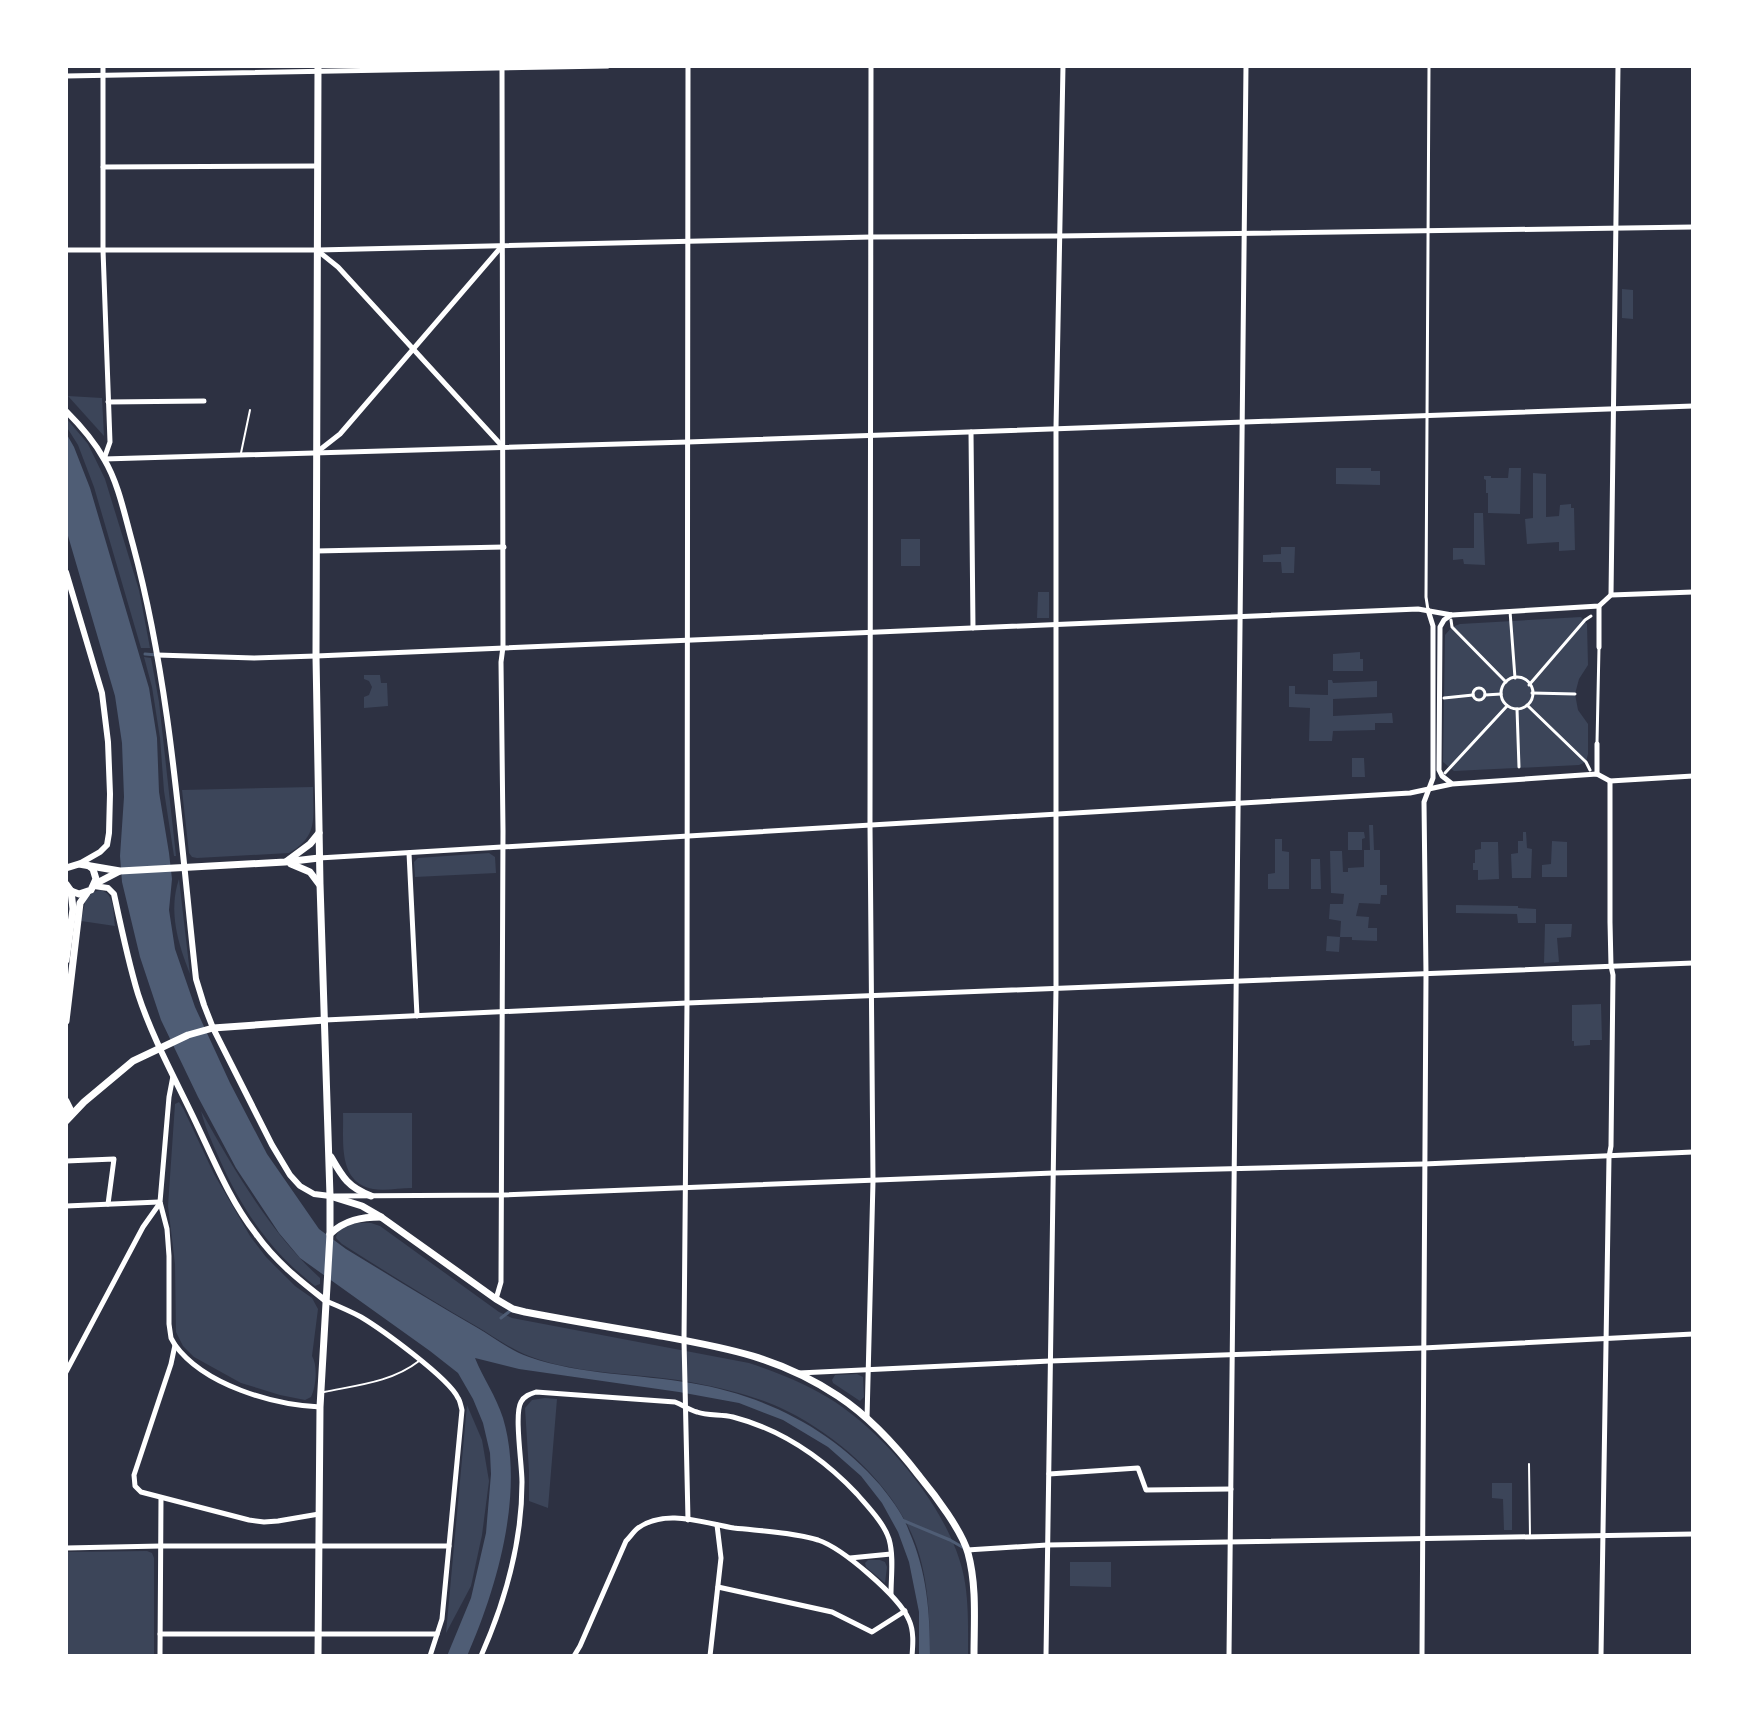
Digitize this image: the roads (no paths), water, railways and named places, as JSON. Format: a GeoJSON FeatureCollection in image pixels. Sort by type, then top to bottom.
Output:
{"type":"FeatureCollection","features":[{"type":"Feature","properties":{"kind":"main road"},"geometry":{"type":"LineString","coordinates":[[318,69],[316,656],[330,1196],[320,1407],[318,1656]]}},
{"type":"Feature","properties":{"kind":"main road"},"geometry":{"type":"LineString","coordinates":[[285,862],[310,844],[319,833]]}},
{"type":"Feature","properties":{"kind":"main road"},"geometry":{"type":"LineString","coordinates":[[71,868],[89,866],[120,871],[319,858]]}},
{"type":"Feature","properties":{"kind":"main road"},"geometry":{"type":"LineString","coordinates":[[285,862],[310,872],[320,884]]}},
{"type":"Feature","properties":{"kind":"main road"},"geometry":{"type":"LineString","coordinates":[[89,866],[95,874],[95,885]]}},
{"type":"Feature","properties":{"kind":"main road"},"geometry":{"type":"LineString","coordinates":[[66,1021],[80,903],[95,885],[120,871]]}},
{"type":"Feature","properties":{"kind":"main road"},"geometry":{"type":"LineString","coordinates":[[68,887],[79,894],[87,893]]}},
{"type":"Feature","properties":{"kind":"main road"},"geometry":{"type":"LineString","coordinates":[[66,960],[73,909],[68,887]]}},
{"type":"Feature","properties":{"kind":"main road"},"geometry":{"type":"LineString","coordinates":[[67,1120],[133,1061],[170,1042],[210,1028],[325,1020]]}},
{"type":"Feature","properties":{"kind":"main road"},"geometry":{"type":"LineString","coordinates":[[66,1101],[70,1109],[67,1120]]}},
{"type":"Feature","properties":{"kind":"main road"},"geometry":{"type":"LineString","coordinates":[[329,1155],[348,1184],[371,1196]]}},
{"type":"Feature","properties":{"kind":"main road"},"geometry":{"type":"LineString","coordinates":[[330,1196],[362,1206],[381,1217],[513,1309],[729,1348],[798,1373],[841,1398],[867,1419],[908,1461],[947,1513],[967,1550],[973,1586],[974,1656]]}},
{"type":"Feature","properties":{"kind":"main road"},"geometry":{"type":"LineString","coordinates":[[330,1234],[347,1222],[381,1217]]}},
{"type":"Feature","properties":{"kind":"street"},"geometry":{"type":"LineString","coordinates":[[103,66],[103,250],[110,442],[104,459]]}},
{"type":"Feature","properties":{"kind":"street"},"geometry":{"type":"LineString","coordinates":[[66,76],[608,66]]}},
{"type":"Feature","properties":{"kind":"street"},"geometry":{"type":"LineString","coordinates":[[688,66],[684,1340],[688,1520]]}},
{"type":"Feature","properties":{"kind":"street"},"geometry":{"type":"LineString","coordinates":[[867,1419],[873,1181],[871,66]]}},
{"type":"Feature","properties":{"kind":"street"},"geometry":{"type":"LineString","coordinates":[[1046,1656],[1056,989],[1056,428],[1063,66]]}},
{"type":"Feature","properties":{"kind":"street"},"geometry":{"type":"LineString","coordinates":[[1229,1656],[1246,66]]}},
{"type":"Feature","properties":{"kind":"street"},"geometry":{"type":"LineString","coordinates":[[1422,1656],[1426,975],[1424,802],[1433,778],[1433,626],[1426,597],[1429,66]]}},
{"type":"Feature","properties":{"kind":"street"},"geometry":{"type":"LineString","coordinates":[[1611,595],[1618,66]]}},
{"type":"Feature","properties":{"kind":"street"},"geometry":{"type":"LineString","coordinates":[[496,1299],[501,1282],[502,67]]}},
{"type":"Feature","properties":{"kind":"street"},"geometry":{"type":"LineString","coordinates":[[103,167],[318,166]]}},
{"type":"Feature","properties":{"kind":"street"},"geometry":{"type":"LineString","coordinates":[[66,250],[318,250],[871,237],[1693,227]]}},
{"type":"Feature","properties":{"kind":"street"},"geometry":{"type":"LineString","coordinates":[[317,452],[340,434],[502,246]]}},
{"type":"Feature","properties":{"kind":"street"},"geometry":{"type":"LineString","coordinates":[[318,250],[338,267],[503,447]]}},
{"type":"Feature","properties":{"kind":"street"},"geometry":{"type":"LineString","coordinates":[[108,402],[204,401]]}},
{"type":"Feature","properties":{"kind":"street"},"geometry":{"type":"LineString","coordinates":[[104,459],[871,436],[1693,406]]}},
{"type":"Feature","properties":{"kind":"street"},"geometry":{"type":"LineString","coordinates":[[66,411],[81,426],[111,473],[135,552],[157,655],[167,721],[196,979],[210,1028],[272,1145],[290,1175],[306,1191],[330,1196],[501,1195],[1693,1152]]}},
{"type":"Feature","properties":{"kind":"street"},"geometry":{"type":"LineString","coordinates":[[971,432],[973,628]]}},
{"type":"Feature","properties":{"kind":"street"},"geometry":{"type":"LineString","coordinates":[[316,551],[504,547]]}},
{"type":"Feature","properties":{"kind":"street"},"geometry":{"type":"LineString","coordinates":[[66,572],[102,693],[110,794],[107,845],[71,868]]}},
{"type":"Feature","properties":{"kind":"street"},"geometry":{"type":"LineString","coordinates":[[1452,784],[1439,770],[1440,627],[1444,620],[1510,611],[1599,606],[1611,595],[1693,592]]}},
{"type":"Feature","properties":{"kind":"street"},"geometry":{"type":"LineString","coordinates":[[1597,774],[1599,606]]}},
{"type":"Feature","properties":{"kind":"street"},"geometry":{"type":"LineString","coordinates":[[157,655],[316,656],[1418,609],[1451,618]]}},
{"type":"Feature","properties":{"kind":"street"},"geometry":{"type":"LineString","coordinates":[[1510,611],[1515,678]]}},
{"type":"Feature","properties":{"kind":"street"},"geometry":{"type":"LineString","coordinates":[[1529,685],[1591,616]]}},
{"type":"Feature","properties":{"kind":"street"},"geometry":{"type":"LineString","coordinates":[[1451,618],[1452,627],[1506,682]]}},
{"type":"Feature","properties":{"kind":"street"},"geometry":{"type":"LineString","coordinates":[[1515,678],[1523,679],[1532,693],[1527,705],[1517,709],[1507,706],[1501,694],[1506,682],[1515,678]]}},
{"type":"Feature","properties":{"kind":"street"},"geometry":{"type":"LineString","coordinates":[[1473,695],[1479,689],[1485,695]]}},
{"type":"Feature","properties":{"kind":"street"},"geometry":{"type":"LineString","coordinates":[[1532,693],[1575,694]]}},
{"type":"Feature","properties":{"kind":"street"},"geometry":{"type":"LineString","coordinates":[[1485,695],[1501,694]]}},
{"type":"Feature","properties":{"kind":"street"},"geometry":{"type":"LineString","coordinates":[[1473,695],[1482,700],[1485,695]]}},
{"type":"Feature","properties":{"kind":"street"},"geometry":{"type":"LineString","coordinates":[[1444,698],[1473,695]]}},
{"type":"Feature","properties":{"kind":"street"},"geometry":{"type":"LineString","coordinates":[[1527,705],[1586,762],[1590,770]]}},
{"type":"Feature","properties":{"kind":"street"},"geometry":{"type":"LineString","coordinates":[[1445,773],[1507,706]]}},
{"type":"Feature","properties":{"kind":"street"},"geometry":{"type":"LineString","coordinates":[[1517,709],[1519,767]]}},
{"type":"Feature","properties":{"kind":"street"},"geometry":{"type":"LineString","coordinates":[[319,858],[1410,793],[1452,784],[1597,774],[1610,781],[1693,776]]}},
{"type":"Feature","properties":{"kind":"street"},"geometry":{"type":"LineString","coordinates":[[1601,1656],[1613,975],[1610,781]]}},
{"type":"Feature","properties":{"kind":"street"},"geometry":{"type":"LineString","coordinates":[[409,853],[417,1016]]}},
{"type":"Feature","properties":{"kind":"street"},"geometry":{"type":"LineString","coordinates":[[95,885],[108,888],[114,894],[139,996],[160,1047],[219,1171],[254,1233],[299,1281],[326,1301],[364,1319],[420,1360],[459,1399],[462,1410],[442,1619],[430,1656]]}},
{"type":"Feature","properties":{"kind":"street"},"geometry":{"type":"LineString","coordinates":[[325,1020],[1693,963]]}},
{"type":"Feature","properties":{"kind":"street"},"geometry":{"type":"LineString","coordinates":[[174,1075],[169,1097],[160,1202],[167,1229],[171,1338],[190,1361],[206,1374],[225,1383],[289,1404],[320,1407]]}},
{"type":"Feature","properties":{"kind":"street"},"geometry":{"type":"LineString","coordinates":[[66,1161],[114,1159],[108,1204]]}},
{"type":"Feature","properties":{"kind":"street"},"geometry":{"type":"LineString","coordinates":[[66,1206],[160,1202]]}},
{"type":"Feature","properties":{"kind":"street"},"geometry":{"type":"LineString","coordinates":[[66,1372],[143,1227],[160,1202]]}},
{"type":"Feature","properties":{"kind":"street"},"geometry":{"type":"LineString","coordinates":[[798,1373],[1693,1334]]}},
{"type":"Feature","properties":{"kind":"street"},"geometry":{"type":"LineString","coordinates":[[175,1345],[134,1475],[135,1486],[141,1492],[161,1498],[264,1522],[319,1514]]}},
{"type":"Feature","properties":{"kind":"street"},"geometry":{"type":"LineString","coordinates":[[481,1656],[494,1627],[510,1575],[520,1521],[519,1404],[526,1396],[536,1392],[675,1402],[695,1412],[728,1416],[790,1439],[818,1458],[856,1494],[885,1530],[890,1542],[891,1594]]}},
{"type":"Feature","properties":{"kind":"street"},"geometry":{"type":"LineString","coordinates":[[1049,1474],[1138,1468],[1146,1490],[1231,1489]]}},
{"type":"Feature","properties":{"kind":"street"},"geometry":{"type":"LineString","coordinates":[[160,1656],[161,1498]]}},
{"type":"Feature","properties":{"kind":"street"},"geometry":{"type":"LineString","coordinates":[[574,1656],[626,1541],[638,1528],[664,1518],[818,1540],[832,1547],[891,1594],[905,1611],[911,1622],[912,1656]]}},
{"type":"Feature","properties":{"kind":"street"},"geometry":{"type":"LineString","coordinates":[[710,1656],[721,1558],[717,1525]]}},
{"type":"Feature","properties":{"kind":"street"},"geometry":{"type":"LineString","coordinates":[[967,1550],[1047,1545],[1693,1534]]}},
{"type":"Feature","properties":{"kind":"street"},"geometry":{"type":"LineString","coordinates":[[66,1548],[449,1546]]}},
{"type":"Feature","properties":{"kind":"street"},"geometry":{"type":"LineString","coordinates":[[849,1558],[891,1554]]}},
{"type":"Feature","properties":{"kind":"street"},"geometry":{"type":"LineString","coordinates":[[718,1587],[832,1612],[872,1632],[905,1611]]}},
{"type":"Feature","properties":{"kind":"street"},"geometry":{"type":"LineString","coordinates":[[160,1634],[437,1634]]}},
{"type":"Feature","properties":{"kind":"lane"},"geometry":{"type":"LineString","coordinates":[[241,455],[250,410]]}},
{"type":"Feature","properties":{"kind":"lane"},"geometry":{"type":"LineString","coordinates":[[321,1393],[389,1378],[405,1372],[420,1360]]}},
{"type":"Feature","properties":{"kind":"lane"},"geometry":{"type":"LineString","coordinates":[[1529,1464],[1530,1538]]}},
{"type":"Feature","properties":{"kind":"waterway"},"geometry":{"type":"LineString","coordinates":[[145,654],[157,655]]}},
{"type":"Feature","properties":{"kind":"waterway"},"geometry":{"type":"LineString","coordinates":[[501,1318],[510,1311]]}},
{"type":"Feature","properties":{"kind":"waterway"},"geometry":{"type":"LineString","coordinates":[[902,1520],[964,1548]]}}]}
